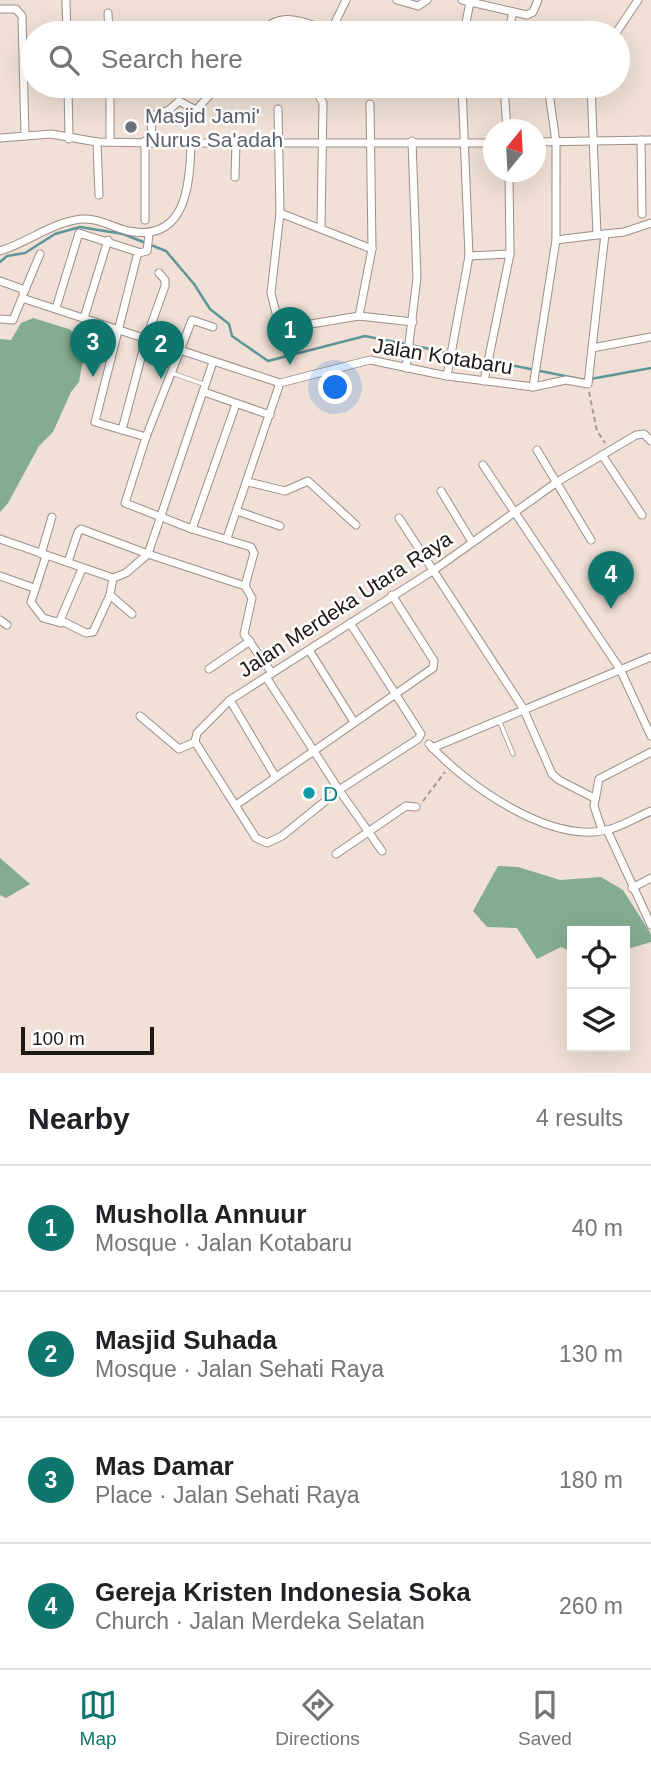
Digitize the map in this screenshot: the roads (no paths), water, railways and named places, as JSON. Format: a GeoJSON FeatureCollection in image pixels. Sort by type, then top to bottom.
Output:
{"type":"FeatureCollection","features":[{"type":"Feature","properties":{"kind":"street"},"geometry":{"type":"LineString","coordinates":[[336,21],[346,0]]}},
{"type":"Feature","properties":{"kind":"street"},"geometry":{"type":"LineString","coordinates":[[397,0],[418,6],[427,0]]}},
{"type":"Feature","properties":{"kind":"street"},"geometry":{"type":"LineString","coordinates":[[465,21],[466,1],[513,12],[531,13],[538,0]]}},
{"type":"Feature","properties":{"kind":"street"},"geometry":{"type":"LineString","coordinates":[[624,21],[638,0]]}},
{"type":"Feature","properties":{"kind":"street"},"geometry":{"type":"LineString","coordinates":[[66,1],[67,21]]}},
{"type":"Feature","properties":{"kind":"street"},"geometry":{"type":"LineString","coordinates":[[0,9],[16,9],[22,16],[22,21]]}},
{"type":"Feature","properties":{"kind":"street"},"geometry":{"type":"LineString","coordinates":[[511,21],[513,12]]}},
{"type":"Feature","properties":{"kind":"street"},"geometry":{"type":"LineString","coordinates":[[108,13],[108,21]]}},
{"type":"Feature","properties":{"kind":"street"},"geometry":{"type":"LineString","coordinates":[[271,21],[296,21]]}},
{"type":"Feature","properties":{"kind":"street"},"geometry":{"type":"LineString","coordinates":[[24,98],[25,136]]}},
{"type":"Feature","properties":{"kind":"street"},"geometry":{"type":"LineString","coordinates":[[68,98],[69,139]]}},
{"type":"Feature","properties":{"kind":"street"},"geometry":{"type":"LineString","coordinates":[[110,98],[110,140]]}},
{"type":"Feature","properties":{"kind":"street"},"geometry":{"type":"LineString","coordinates":[[145,220],[148,142],[153,114],[169,110],[178,101],[196,110],[207,98]]}},
{"type":"Feature","properties":{"kind":"street"},"geometry":{"type":"LineString","coordinates":[[321,98],[321,227]]}},
{"type":"Feature","properties":{"kind":"street"},"geometry":{"type":"LineString","coordinates":[[447,376],[469,256],[467,143],[463,98]]}},
{"type":"Feature","properties":{"kind":"street"},"geometry":{"type":"LineString","coordinates":[[505,98],[506,119]]}},
{"type":"Feature","properties":{"kind":"street"},"geometry":{"type":"LineString","coordinates":[[533,387],[556,240],[556,142],[550,98]]}},
{"type":"Feature","properties":{"kind":"street"},"geometry":{"type":"LineString","coordinates":[[591,98],[601,235],[592,348],[651,337]]}},
{"type":"Feature","properties":{"kind":"street"},"geometry":{"type":"LineString","coordinates":[[359,316],[372,248],[370,104]]}},
{"type":"Feature","properties":{"kind":"street"},"geometry":{"type":"LineString","coordinates":[[278,109],[280,212],[271,293],[279,325],[287,328],[359,316],[412,322]]}},
{"type":"Feature","properties":{"kind":"street"},"geometry":{"type":"LineString","coordinates":[[0,138],[51,134],[97,142],[483,143]]}},
{"type":"Feature","properties":{"kind":"street"},"geometry":{"type":"LineString","coordinates":[[546,142],[651,139]]}},
{"type":"Feature","properties":{"kind":"street"},"geometry":{"type":"LineString","coordinates":[[641,140],[642,214]]}},
{"type":"Feature","properties":{"kind":"street"},"geometry":{"type":"LineString","coordinates":[[406,368],[418,257],[412,141]]}},
{"type":"Feature","properties":{"kind":"street"},"geometry":{"type":"LineString","coordinates":[[97,142],[99,195]]}},
{"type":"Feature","properties":{"kind":"street"},"geometry":{"type":"LineString","coordinates":[[146,437],[95,422],[117,329],[143,252],[149,238],[165,228],[187,195],[191,143]]}},
{"type":"Feature","properties":{"kind":"street"},"geometry":{"type":"LineString","coordinates":[[235,177],[236,143]]}},
{"type":"Feature","properties":{"kind":"street"},"geometry":{"type":"LineString","coordinates":[[484,381],[510,254],[509,182]]}},
{"type":"Feature","properties":{"kind":"street"},"geometry":{"type":"LineString","coordinates":[[280,212],[372,248]]}},
{"type":"Feature","properties":{"kind":"street"},"geometry":{"type":"LineString","coordinates":[[0,251],[26,243],[64,225],[88,219],[149,238]]}},
{"type":"Feature","properties":{"kind":"street"},"geometry":{"type":"LineString","coordinates":[[556,240],[624,232],[651,223]]}},
{"type":"Feature","properties":{"kind":"street"},"geometry":{"type":"LineString","coordinates":[[55,308],[77,235],[81,233],[143,252]]}},
{"type":"Feature","properties":{"kind":"street"},"geometry":{"type":"LineString","coordinates":[[84,318],[107,240]]}},
{"type":"Feature","properties":{"kind":"street"},"geometry":{"type":"LineString","coordinates":[[0,319],[13,320],[40,254]]}},
{"type":"Feature","properties":{"kind":"street"},"geometry":{"type":"LineString","coordinates":[[469,256],[510,254]]}},
{"type":"Feature","properties":{"kind":"street"},"geometry":{"type":"LineString","coordinates":[[122,430],[146,339],[165,286],[165,280],[159,273]]}},
{"type":"Feature","properties":{"kind":"street"},"geometry":{"type":"LineString","coordinates":[[0,281],[55,308],[280,383],[227,538]]}},
{"type":"Feature","properties":{"kind":"street"},"geometry":{"type":"LineString","coordinates":[[214,327],[192,320],[146,437],[124,502],[192,530],[227,538],[254,550],[245,586]]}},
{"type":"Feature","properties":{"kind":"street","name":"Jalan Kotabaru"},"geometry":{"type":"LineString","coordinates":[[280,383],[365,360],[447,376],[533,387],[566,380],[588,381],[592,348]]}},
{"type":"Feature","properties":{"kind":"street"},"geometry":{"type":"LineString","coordinates":[[0,539],[113,578],[126,573],[148,554],[214,362]]}},
{"type":"Feature","properties":{"kind":"street"},"geometry":{"type":"LineString","coordinates":[[206,389],[236,404],[270,415]]}},
{"type":"Feature","properties":{"kind":"street"},"geometry":{"type":"LineString","coordinates":[[192,530],[236,404]]}},
{"type":"Feature","properties":{"kind":"street","name":"Jalan Merdeka Utara Raya"},"geometry":{"type":"LineString","coordinates":[[194,742],[197,733],[230,700],[434,570],[557,482],[640,433],[651,441]]}},
{"type":"Feature","properties":{"kind":"street"},"geometry":{"type":"LineString","coordinates":[[537,450],[591,540]]}},
{"type":"Feature","properties":{"kind":"street"},"geometry":{"type":"LineString","coordinates":[[602,455],[642,515]]}},
{"type":"Feature","properties":{"kind":"street"},"geometry":{"type":"LineString","coordinates":[[483,465],[620,669],[651,736]]}},
{"type":"Feature","properties":{"kind":"street"},"geometry":{"type":"LineString","coordinates":[[248,482],[285,491],[308,481],[356,525]]}},
{"type":"Feature","properties":{"kind":"street"},"geometry":{"type":"LineString","coordinates":[[441,491],[472,542]]}},
{"type":"Feature","properties":{"kind":"street"},"geometry":{"type":"LineString","coordinates":[[237,511],[280,526]]}},
{"type":"Feature","properties":{"kind":"street"},"geometry":{"type":"LineString","coordinates":[[52,517],[32,606],[43,618],[91,634],[110,595],[113,578]]}},
{"type":"Feature","properties":{"kind":"street"},"geometry":{"type":"LineString","coordinates":[[399,518],[523,708],[552,774],[594,798]]}},
{"type":"Feature","properties":{"kind":"street"},"geometry":{"type":"LineString","coordinates":[[68,562],[81,529],[245,586],[252,598],[243,629],[339,790],[382,851]]}},
{"type":"Feature","properties":{"kind":"street"},"geometry":{"type":"LineString","coordinates":[[61,623],[82,569]]}},
{"type":"Feature","properties":{"kind":"street"},"geometry":{"type":"LineString","coordinates":[[0,576],[34,588]]}},
{"type":"Feature","properties":{"kind":"street"},"geometry":{"type":"LineString","coordinates":[[110,595],[132,614]]}},
{"type":"Feature","properties":{"kind":"street"},"geometry":{"type":"LineString","coordinates":[[236,805],[433,668],[435,663],[392,595]]}},
{"type":"Feature","properties":{"kind":"street"},"geometry":{"type":"LineString","coordinates":[[350,622],[427,741],[450,766],[486,794],[529,816],[573,829],[604,830],[651,811]]}},
{"type":"Feature","properties":{"kind":"street"},"geometry":{"type":"LineString","coordinates":[[209,669],[250,640]]}},
{"type":"Feature","properties":{"kind":"street"},"geometry":{"type":"LineString","coordinates":[[309,650],[354,722]]}},
{"type":"Feature","properties":{"kind":"street"},"geometry":{"type":"LineString","coordinates":[[140,716],[178,750],[194,742],[256,838],[263,842],[273,842],[339,790],[418,739],[427,741],[499,718],[651,657]]}},
{"type":"Feature","properties":{"kind":"street"},"geometry":{"type":"LineString","coordinates":[[230,700],[275,776]]}},
{"type":"Feature","properties":{"kind":"street"},"geometry":{"type":"LineString","coordinates":[[651,751],[601,777],[594,798],[604,830],[651,925]]}},
{"type":"Feature","properties":{"kind":"street"},"geometry":{"type":"LineString","coordinates":[[336,854],[406,806],[416,807]]}},
{"type":"Feature","properties":{"kind":"street"},"geometry":{"type":"LineString","coordinates":[[632,888],[651,878]]}},
{"type":"Feature","properties":{"kind":"lane"},"geometry":{"type":"LineString","coordinates":[[172,373],[206,389]]}},
{"type":"Feature","properties":{"kind":"lane"},"geometry":{"type":"LineString","coordinates":[[499,718],[513,754]]}},
{"type":"Feature","properties":{"kind":"waterway"},"geometry":{"type":"LineString","coordinates":[[0,262],[7,256],[25,253],[55,234],[80,227],[123,234],[166,251],[194,284],[210,309],[229,324],[232,336],[268,361],[365,336],[585,380],[651,368]]}},
{"type":"Feature","properties":{"kind":"place","name":"Masjid Jami' Nurus Sa'adah"},"geometry":{"type":"Point","coordinates":[131,127]}},
{"type":"Feature","properties":{"kind":"place","name":"Musholla Annuur"},"geometry":{"type":"Point","coordinates":[290,365]}},
{"type":"Feature","properties":{"kind":"place","name":"Mas Damar"},"geometry":{"type":"Point","coordinates":[93,377]}},
{"type":"Feature","properties":{"kind":"place","name":"Masjid Suhada"},"geometry":{"type":"Point","coordinates":[161,379]}},
{"type":"Feature","properties":{"kind":"place","name":"Gereja Kristen Indonesia Soka"},"geometry":{"type":"Point","coordinates":[611,609]}},
{"type":"Feature","properties":{"kind":"place","name":"D"},"geometry":{"type":"Point","coordinates":[309,793]}}]}
